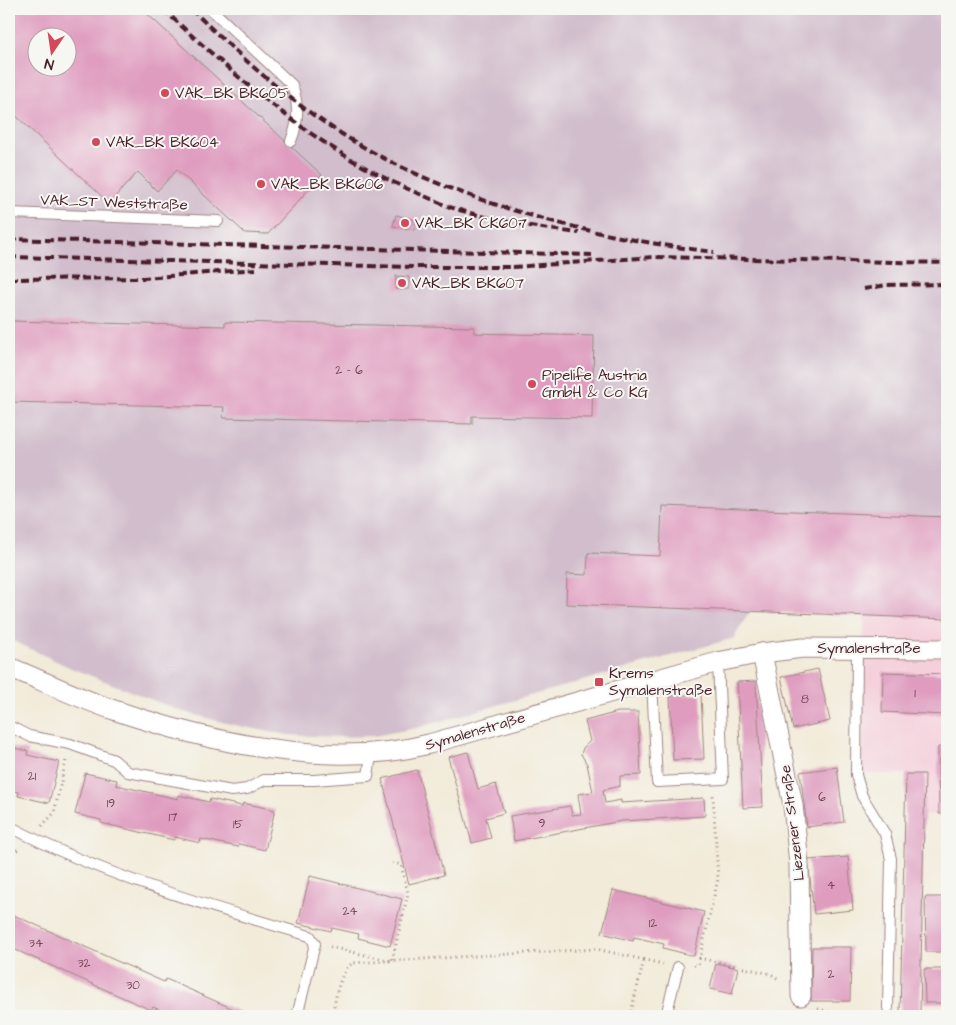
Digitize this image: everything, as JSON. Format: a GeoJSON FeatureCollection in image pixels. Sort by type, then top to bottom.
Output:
{"type":"FeatureCollection","features":[{"type":"Feature","properties":{"kind":"street","name":"Symalenstraße"},"geometry":{"type":"LineString","coordinates":[[9,667],[109,708],[175,730],[285,750],[371,755],[399,752],[718,662],[762,653],[803,648],[947,649]]}},
{"type":"Feature","properties":{"kind":"street","name":"Liezener Straße"},"geometry":{"type":"LineString","coordinates":[[762,653],[792,805],[800,864],[801,996]]}},
{"type":"Feature","properties":{"kind":"lane"},"geometry":{"type":"LineString","coordinates":[[211,9],[292,85],[298,102],[297,125],[291,141]]}},
{"type":"Feature","properties":{"kind":"lane","name":"VAK_ST Weststraße"},"geometry":{"type":"LineString","coordinates":[[9,213],[218,222]]}},
{"type":"Feature","properties":{"kind":"lane"},"geometry":{"type":"LineString","coordinates":[[857,648],[856,775],[862,796],[885,834],[891,858],[888,1008]]}},
{"type":"Feature","properties":{"kind":"lane"},"geometry":{"type":"LineString","coordinates":[[652,681],[657,782],[724,779],[718,662]]}},
{"type":"Feature","properties":{"kind":"lane"},"geometry":{"type":"LineString","coordinates":[[9,726],[29,736],[70,744],[114,760],[128,772],[232,791],[247,789],[264,780],[314,780],[368,776],[371,755]]}},
{"type":"Feature","properties":{"kind":"lane"},"geometry":{"type":"LineString","coordinates":[[9,826],[67,855],[224,911],[310,936],[315,944],[297,1016]]}},
{"type":"Feature","properties":{"kind":"lane"},"geometry":{"type":"LineString","coordinates":[[666,1016],[678,967]]}},
{"type":"Feature","properties":{"kind":"path"},"geometry":{"type":"LineString","coordinates":[[9,857],[54,813],[63,772]]}},
{"type":"Feature","properties":{"kind":"path"},"geometry":{"type":"LineString","coordinates":[[332,1016],[347,966],[353,962],[596,948],[678,967],[698,965],[718,879],[712,779]]}},
{"type":"Feature","properties":{"kind":"path"},"geometry":{"type":"LineString","coordinates":[[392,862],[401,865],[408,893],[392,961]]}},
{"type":"Feature","properties":{"kind":"path"},"geometry":{"type":"LineString","coordinates":[[315,944],[392,961]]}},
{"type":"Feature","properties":{"kind":"path"},"geometry":{"type":"LineString","coordinates":[[699,958],[771,974],[801,996],[809,1005],[844,1016]]}},
{"type":"Feature","properties":{"kind":"path"},"geometry":{"type":"LineString","coordinates":[[630,1016],[644,960]]}},
{"type":"Feature","properties":{"kind":"shaded area"},"geometry":{"type":"Polygon","coordinates":[[[9,9],[947,9],[947,619],[750,611],[734,638],[416,728],[374,736],[287,735],[234,725],[181,711],[71,668],[9,639],[9,9]]]}},
{"type":"Feature","properties":{"kind":"shaded area"},"geometry":{"type":"Polygon","coordinates":[[[864,616],[947,619],[947,814],[924,815],[925,774],[862,774],[864,616]]]}},
{"type":"Feature","properties":{"kind":"building"},"geometry":{"type":"Polygon","coordinates":[[[9,9],[142,9],[322,175],[268,234],[245,233],[177,170],[157,191],[138,172],[109,203],[14,114],[9,119],[9,9]]]}},
{"type":"Feature","properties":{"kind":"building","name":"VAK_BK CK607"},"geometry":{"type":"Polygon","coordinates":[[[396,215],[416,220],[414,230],[393,226],[396,215]]]}},
{"type":"Feature","properties":{"kind":"building","name":"VAK_BK BK607"},"geometry":{"type":"Polygon","coordinates":[[[396,276],[409,277],[409,289],[395,289],[396,276]]]}},
{"type":"Feature","properties":{"kind":"building"},"geometry":{"type":"Polygon","coordinates":[[[9,321],[225,326],[225,322],[474,327],[474,333],[594,336],[592,418],[472,416],[472,424],[223,418],[224,407],[9,402],[9,321]]]}},
{"type":"Feature","properties":{"kind":"building"},"geometry":{"type":"Polygon","coordinates":[[[662,506],[947,517],[947,619],[566,604],[567,574],[587,575],[588,553],[660,556],[662,506]]]}},
{"type":"Feature","properties":{"kind":"building"},"geometry":{"type":"Polygon","coordinates":[[[818,669],[830,721],[793,729],[781,677],[818,669]]]}},
{"type":"Feature","properties":{"kind":"building"},"geometry":{"type":"Polygon","coordinates":[[[883,672],[947,674],[947,715],[882,712],[883,672]]]}},
{"type":"Feature","properties":{"kind":"building"},"geometry":{"type":"Polygon","coordinates":[[[756,681],[763,807],[743,808],[737,682],[756,681]]]}},
{"type":"Feature","properties":{"kind":"building"},"geometry":{"type":"Polygon","coordinates":[[[701,694],[704,759],[673,760],[670,696],[701,694]]]}},
{"type":"Feature","properties":{"kind":"building"},"geometry":{"type":"Polygon","coordinates":[[[618,712],[638,712],[641,775],[620,776],[620,786],[603,790],[605,803],[621,800],[621,803],[704,798],[705,816],[622,821],[514,841],[510,816],[570,806],[572,815],[581,814],[578,794],[593,792],[587,764],[581,754],[583,748],[590,741],[585,721],[618,712]]]}},
{"type":"Feature","properties":{"kind":"building"},"geometry":{"type":"Polygon","coordinates":[[[9,747],[28,751],[27,755],[59,762],[49,803],[18,796],[19,792],[9,790],[9,747]]]}},
{"type":"Feature","properties":{"kind":"building"},"geometry":{"type":"Polygon","coordinates":[[[938,747],[947,747],[947,814],[939,814],[938,747]]]}},
{"type":"Feature","properties":{"kind":"building"},"geometry":{"type":"Polygon","coordinates":[[[468,752],[478,789],[496,784],[504,813],[486,818],[491,838],[472,843],[448,757],[468,752]]]}},
{"type":"Feature","properties":{"kind":"building"},"geometry":{"type":"Polygon","coordinates":[[[837,767],[844,822],[807,827],[800,772],[837,767]]]}},
{"type":"Feature","properties":{"kind":"building"},"geometry":{"type":"Polygon","coordinates":[[[417,770],[444,875],[409,884],[382,779],[417,770]]]}},
{"type":"Feature","properties":{"kind":"building"},"geometry":{"type":"Polygon","coordinates":[[[85,773],[117,780],[116,785],[178,799],[178,795],[209,802],[210,799],[242,806],[243,803],[275,810],[265,850],[239,844],[238,847],[201,839],[200,843],[175,837],[174,840],[101,823],[101,820],[75,814],[85,773]]]}},
{"type":"Feature","properties":{"kind":"building"},"geometry":{"type":"Polygon","coordinates":[[[906,774],[925,774],[920,1014],[900,1013],[906,774]]]}},
{"type":"Feature","properties":{"kind":"building"},"geometry":{"type":"Polygon","coordinates":[[[848,857],[853,910],[814,914],[808,860],[848,857]]]}},
{"type":"Feature","properties":{"kind":"building"},"geometry":{"type":"Polygon","coordinates":[[[310,876],[402,899],[390,946],[358,938],[359,934],[332,928],[331,931],[298,923],[310,876]]]}},
{"type":"Feature","properties":{"kind":"building"},"geometry":{"type":"Polygon","coordinates":[[[613,890],[704,912],[694,956],[663,948],[664,944],[634,937],[633,941],[602,933],[613,890]]]}},
{"type":"Feature","properties":{"kind":"building"},"geometry":{"type":"Polygon","coordinates":[[[925,897],[947,897],[947,952],[926,952],[925,897]]]}},
{"type":"Feature","properties":{"kind":"building"},"geometry":{"type":"Polygon","coordinates":[[[9,913],[164,982],[166,979],[249,1016],[174,1016],[153,1007],[151,1010],[9,947],[9,913]]]}},
{"type":"Feature","properties":{"kind":"building"},"geometry":{"type":"Polygon","coordinates":[[[812,947],[851,947],[850,1001],[811,1001],[812,947]]]}},
{"type":"Feature","properties":{"kind":"building"},"geometry":{"type":"Polygon","coordinates":[[[716,963],[738,968],[732,994],[710,989],[716,963]]]}},
{"type":"Feature","properties":{"kind":"building"},"geometry":{"type":"Polygon","coordinates":[[[924,969],[947,969],[947,1003],[925,1003],[924,969]]]}},
{"type":"Feature","properties":{"kind":"railway"},"geometry":{"type":"LineString","coordinates":[[163,9],[282,112],[346,156],[381,176],[456,209],[517,224],[579,233]]}},
{"type":"Feature","properties":{"kind":"railway"},"geometry":{"type":"LineString","coordinates":[[191,9],[246,60],[304,108],[345,136],[429,180],[475,198],[572,226],[668,246],[714,252]]}},
{"type":"Feature","properties":{"kind":"railway"},"geometry":{"type":"LineString","coordinates":[[9,239],[592,255]]}},
{"type":"Feature","properties":{"kind":"railway"},"geometry":{"type":"LineString","coordinates":[[9,257],[411,267],[513,267],[654,257],[947,263]]}},
{"type":"Feature","properties":{"kind":"railway"},"geometry":{"type":"LineString","coordinates":[[9,279],[144,278],[256,269]]}},
{"type":"Feature","properties":{"kind":"railway"},"geometry":{"type":"LineString","coordinates":[[864,289],[887,285],[947,284]]}},
{"type":"Feature","properties":{"kind":"place","name":"VAK_BK BK605"},"geometry":{"type":"Point","coordinates":[165,93]}},
{"type":"Feature","properties":{"kind":"place","name":"VAK_BK BK604"},"geometry":{"type":"Point","coordinates":[96,142]}},
{"type":"Feature","properties":{"kind":"place","name":"VAK_BK BK606"},"geometry":{"type":"Point","coordinates":[261,184]}},
{"type":"Feature","properties":{"kind":"place","name":"VAK_BK CK607"},"geometry":{"type":"Point","coordinates":[405,223]}},
{"type":"Feature","properties":{"kind":"place","name":"VAK_BK BK607"},"geometry":{"type":"Point","coordinates":[402,283]}},
{"type":"Feature","properties":{"kind":"place","name":"Pipelife Austria GmbH & Co KG"},"geometry":{"type":"Point","coordinates":[532,384]}},
{"type":"Feature","properties":{"kind":"place","name":"Krems Symalenstraße"},"geometry":{"type":"Point","coordinates":[599,682]}}]}
